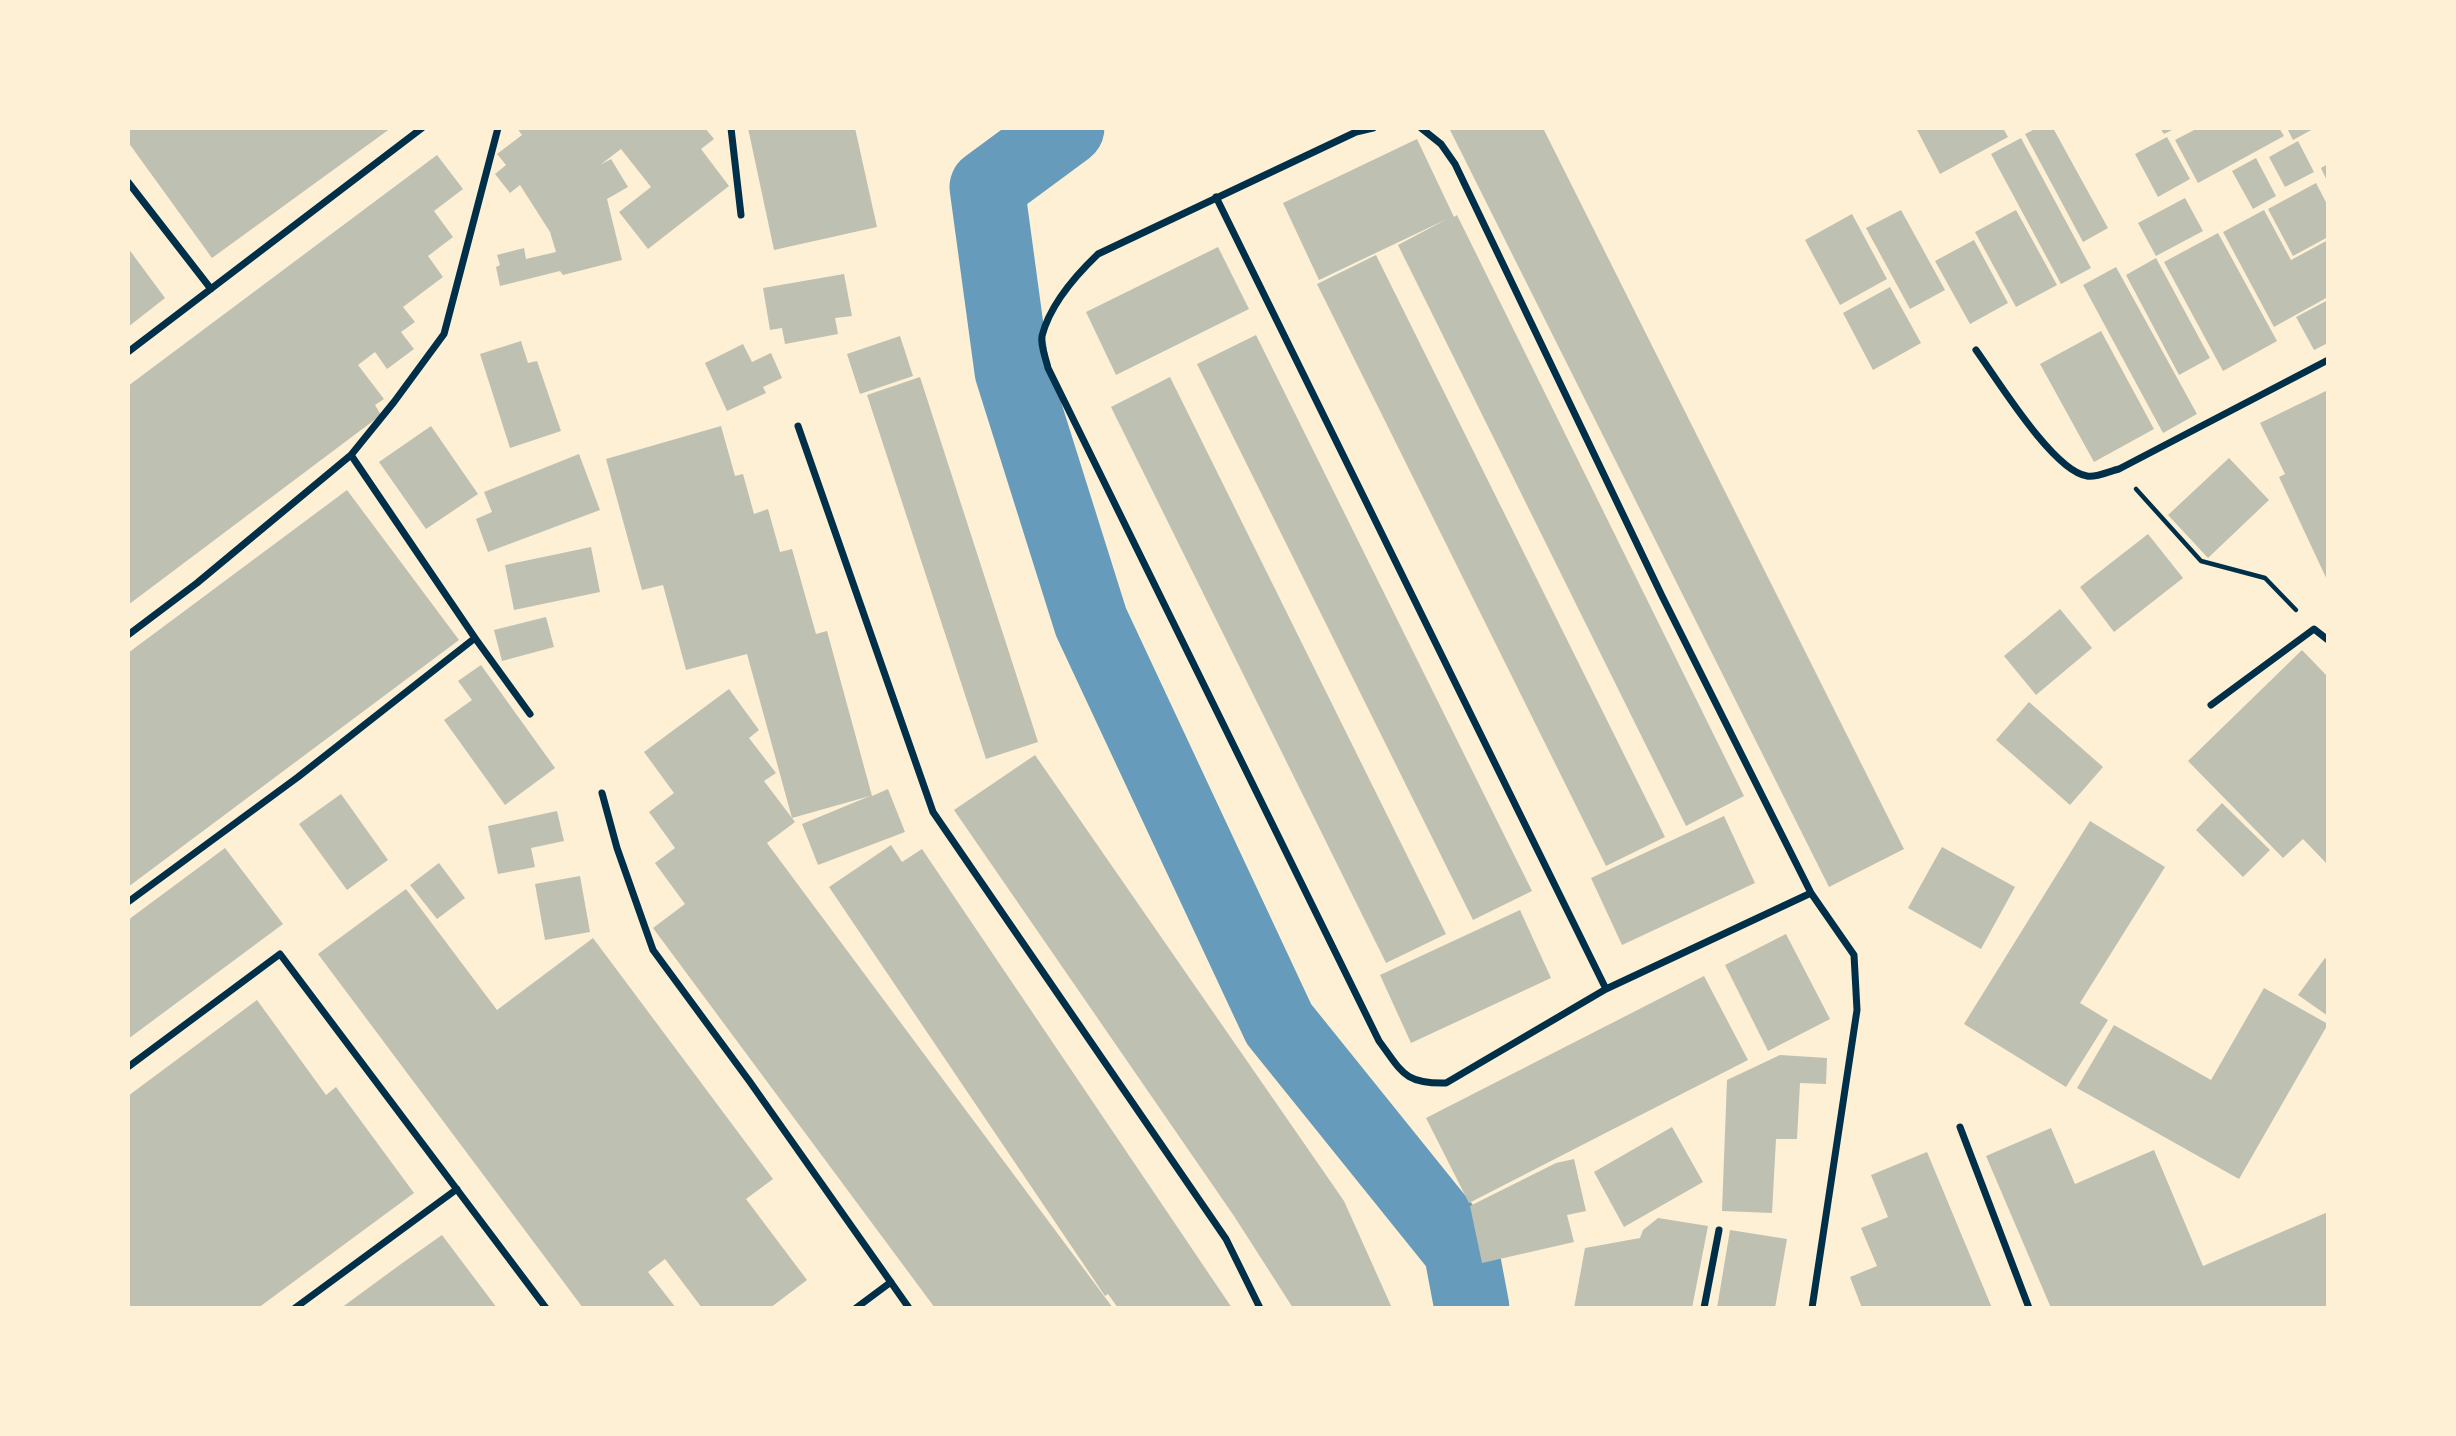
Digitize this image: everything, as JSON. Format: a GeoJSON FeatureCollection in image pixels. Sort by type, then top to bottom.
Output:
{"type":"FeatureCollection","features":[{"type":"Feature","properties":{"kind":"street"},"geometry":{"type":"LineString","coordinates":[[128,352],[422,128]]}},
{"type":"Feature","properties":{"kind":"street"},"geometry":{"type":"LineString","coordinates":[[128,635],[197,583],[351,455],[444,334],[498,128]]}},
{"type":"Feature","properties":{"kind":"street"},"geometry":{"type":"LineString","coordinates":[[731,128],[741,215]]}},
{"type":"Feature","properties":{"kind":"street"},"geometry":{"type":"LineString","coordinates":[[1373,128],[1356,132],[1098,254],[1074,278],[1057,304],[1041,338],[1048,368],[1379,1041],[1405,1076],[1425,1084],[1446,1083],[1606,989],[1811,893]]}},
{"type":"Feature","properties":{"kind":"street"},"geometry":{"type":"LineString","coordinates":[[1421,128],[1441,144],[1455,164],[1662,596],[1811,893],[1854,955],[1857,1010],[1812,1308]]}},
{"type":"Feature","properties":{"kind":"street"},"geometry":{"type":"LineString","coordinates":[[128,182],[211,289]]}},
{"type":"Feature","properties":{"kind":"street"},"geometry":{"type":"LineString","coordinates":[[1216,197],[1606,989]]}},
{"type":"Feature","properties":{"kind":"street"},"geometry":{"type":"LineString","coordinates":[[1976,350],[2052,454],[2069,469],[2088,477],[2119,469],[2328,360]]}},
{"type":"Feature","properties":{"kind":"street"},"geometry":{"type":"LineString","coordinates":[[798,426],[933,812],[1226,1239],[1260,1308]]}},
{"type":"Feature","properties":{"kind":"street"},"geometry":{"type":"LineString","coordinates":[[351,455],[530,714]]}},
{"type":"Feature","properties":{"kind":"street"},"geometry":{"type":"LineString","coordinates":[[2211,705],[2314,628],[2328,640]]}},
{"type":"Feature","properties":{"kind":"street"},"geometry":{"type":"LineString","coordinates":[[128,902],[298,777],[475,638]]}},
{"type":"Feature","properties":{"kind":"street"},"geometry":{"type":"LineString","coordinates":[[601,793],[617,848],[653,950],[750,1082],[909,1308]]}},
{"type":"Feature","properties":{"kind":"street"},"geometry":{"type":"LineString","coordinates":[[128,1067],[281,954],[547,1308]]}},
{"type":"Feature","properties":{"kind":"street"},"geometry":{"type":"LineString","coordinates":[[1960,1127],[2029,1308]]}},
{"type":"Feature","properties":{"kind":"street"},"geometry":{"type":"LineString","coordinates":[[295,1308],[457,1189]]}},
{"type":"Feature","properties":{"kind":"street"},"geometry":{"type":"LineString","coordinates":[[1704,1308],[1719,1230]]}},
{"type":"Feature","properties":{"kind":"street"},"geometry":{"type":"LineString","coordinates":[[856,1308],[891,1282]]}},
{"type":"Feature","properties":{"kind":"path"},"geometry":{"type":"LineString","coordinates":[[2119,469],[2201,561],[2265,578],[2314,628]]}},
{"type":"Feature","properties":{"kind":"building"},"geometry":{"type":"Polygon","coordinates":[[[128,128],[391,128],[212,258],[128,142],[128,128]]]}},
{"type":"Feature","properties":{"kind":"building"},"geometry":{"type":"Polygon","coordinates":[[[517,128],[705,128],[714,139],[701,149],[729,186],[648,249],[619,212],[651,187],[621,149],[600,165],[611,159],[628,187],[607,199],[622,260],[563,275],[560,271],[500,286],[496,267],[500,265],[497,255],[524,248],[526,259],[556,252],[550,232],[520,185],[510,193],[495,174],[506,165],[497,154],[522,135],[517,128]]]}},
{"type":"Feature","properties":{"kind":"building"},"geometry":{"type":"Polygon","coordinates":[[[748,128],[855,128],[877,227],[774,250],[748,128]]]}},
{"type":"Feature","properties":{"kind":"building"},"geometry":{"type":"Polygon","coordinates":[[[1449,128],[1543,128],[1904,849],[1829,887],[1449,128]]]}},
{"type":"Feature","properties":{"kind":"building"},"geometry":{"type":"Polygon","coordinates":[[[1916,128],[2003,128],[2008,137],[1940,174],[1916,128]]]}},
{"type":"Feature","properties":{"kind":"building"},"geometry":{"type":"Polygon","coordinates":[[[2037,128],[2053,128],[2108,228],[2083,242],[2025,134],[2037,128]]]}},
{"type":"Feature","properties":{"kind":"building"},"geometry":{"type":"Polygon","coordinates":[[[2160,128],[2176,128],[2164,134],[2160,128]]]}},
{"type":"Feature","properties":{"kind":"building"},"geometry":{"type":"Polygon","coordinates":[[[2198,128],[2279,128],[2284,136],[2198,183],[2175,140],[2198,128]]]}},
{"type":"Feature","properties":{"kind":"building"},"geometry":{"type":"Polygon","coordinates":[[[2287,128],[2315,128],[2293,140],[2287,128]]]}},
{"type":"Feature","properties":{"kind":"building"},"geometry":{"type":"Polygon","coordinates":[[[2167,137],[2190,179],[2158,197],[2135,154],[2167,137]]]}},
{"type":"Feature","properties":{"kind":"building"},"geometry":{"type":"Polygon","coordinates":[[[2021,138],[2091,268],[2061,284],[1991,154],[2021,138]]]}},
{"type":"Feature","properties":{"kind":"building"},"geometry":{"type":"Polygon","coordinates":[[[1417,139],[1744,796],[1686,826],[1398,245],[1447,219],[1319,280],[1283,203],[1417,139]]]}},
{"type":"Feature","properties":{"kind":"building"},"geometry":{"type":"Polygon","coordinates":[[[2298,141],[2314,172],[2285,187],[2269,157],[2298,141]]]}},
{"type":"Feature","properties":{"kind":"building"},"geometry":{"type":"Polygon","coordinates":[[[437,155],[463,189],[434,211],[453,237],[428,256],[443,277],[403,307],[415,322],[401,332],[414,349],[387,369],[375,352],[358,365],[384,399],[375,405],[381,415],[128,605],[128,386],[437,155]]]}},
{"type":"Feature","properties":{"kind":"building"},"geometry":{"type":"Polygon","coordinates":[[[2256,158],[2276,196],[2253,209],[2232,171],[2256,158]]]}},
{"type":"Feature","properties":{"kind":"building"},"geometry":{"type":"Polygon","coordinates":[[[2328,164],[2328,183],[2321,168],[2328,164]]]}},
{"type":"Feature","properties":{"kind":"building"},"geometry":{"type":"Polygon","coordinates":[[[2316,183],[2328,206],[2328,237],[2293,256],[2268,209],[2316,183]]]}},
{"type":"Feature","properties":{"kind":"building"},"geometry":{"type":"Polygon","coordinates":[[[2185,198],[2203,231],[2156,256],[2138,223],[2185,198]]]}},
{"type":"Feature","properties":{"kind":"building"},"geometry":{"type":"Polygon","coordinates":[[[1901,210],[1945,290],[1910,309],[1866,228],[1901,210]]]}},
{"type":"Feature","properties":{"kind":"building"},"geometry":{"type":"Polygon","coordinates":[[[2016,210],[2057,285],[2016,307],[1975,232],[2016,210]]]}},
{"type":"Feature","properties":{"kind":"building"},"geometry":{"type":"Polygon","coordinates":[[[2264,210],[2291,260],[2328,240],[2328,297],[2274,327],[2223,232],[2264,210]]]}},
{"type":"Feature","properties":{"kind":"building"},"geometry":{"type":"Polygon","coordinates":[[[1852,214],[1887,279],[1840,305],[1805,240],[1852,214]]]}},
{"type":"Feature","properties":{"kind":"building"},"geometry":{"type":"Polygon","coordinates":[[[2218,233],[2277,341],[2223,371],[2164,262],[2218,233]]]}},
{"type":"Feature","properties":{"kind":"building"},"geometry":{"type":"Polygon","coordinates":[[[1974,240],[2008,303],[1970,324],[1935,261],[1974,240]]]}},
{"type":"Feature","properties":{"kind":"building"},"geometry":{"type":"Polygon","coordinates":[[[1218,247],[1249,309],[1116,375],[1086,312],[1218,247]]]}},
{"type":"Feature","properties":{"kind":"building"},"geometry":{"type":"Polygon","coordinates":[[[128,248],[165,298],[128,327],[128,248]]]}},
{"type":"Feature","properties":{"kind":"building"},"geometry":{"type":"Polygon","coordinates":[[[1376,255],[1665,837],[1606,866],[1317,284],[1376,255]]]}},
{"type":"Feature","properties":{"kind":"building"},"geometry":{"type":"Polygon","coordinates":[[[2156,258],[2210,358],[2179,375],[2126,275],[2156,258]]]}},
{"type":"Feature","properties":{"kind":"building"},"geometry":{"type":"Polygon","coordinates":[[[2116,267],[2197,414],[2163,433],[2083,285],[2116,267]]]}},
{"type":"Feature","properties":{"kind":"building"},"geometry":{"type":"Polygon","coordinates":[[[844,274],[852,316],[835,318],[838,334],[785,344],[782,328],[770,330],[763,288],[844,274]]]}},
{"type":"Feature","properties":{"kind":"building"},"geometry":{"type":"Polygon","coordinates":[[[1890,287],[1921,343],[1873,370],[1843,313],[1890,287]]]}},
{"type":"Feature","properties":{"kind":"building"},"geometry":{"type":"Polygon","coordinates":[[[2328,300],[2328,343],[2314,350],[2296,317],[2328,300]]]}},
{"type":"Feature","properties":{"kind":"building"},"geometry":{"type":"Polygon","coordinates":[[[2101,331],[2154,429],[2094,462],[2040,364],[2101,331]]]}},
{"type":"Feature","properties":{"kind":"building"},"geometry":{"type":"Polygon","coordinates":[[[1256,335],[1532,891],[1473,920],[1197,364],[1256,335]]]}},
{"type":"Feature","properties":{"kind":"building"},"geometry":{"type":"Polygon","coordinates":[[[900,336],[913,376],[860,394],[847,354],[900,336]]]}},
{"type":"Feature","properties":{"kind":"building"},"geometry":{"type":"Polygon","coordinates":[[[521,341],[528,363],[537,361],[561,431],[510,448],[480,354],[521,341]]]}},
{"type":"Feature","properties":{"kind":"building"},"geometry":{"type":"Polygon","coordinates":[[[743,344],[752,362],[771,353],[782,378],[763,387],[766,393],[727,411],[705,363],[743,344]]]}},
{"type":"Feature","properties":{"kind":"building"},"geometry":{"type":"Polygon","coordinates":[[[920,377],[1038,742],[986,759],[867,395],[920,377]]]}},
{"type":"Feature","properties":{"kind":"building"},"geometry":{"type":"Polygon","coordinates":[[[1170,377],[1446,934],[1386,963],[1111,407],[1170,377]]]}},
{"type":"Feature","properties":{"kind":"building"},"geometry":{"type":"Polygon","coordinates":[[[2328,390],[2328,582],[2279,477],[2285,474],[2260,423],[2328,390]]]}},
{"type":"Feature","properties":{"kind":"building"},"geometry":{"type":"Polygon","coordinates":[[[431,426],[478,494],[426,529],[379,462],[431,426]]]}},
{"type":"Feature","properties":{"kind":"building"},"geometry":{"type":"Polygon","coordinates":[[[721,426],[735,476],[743,474],[754,514],[768,509],[780,552],[792,549],[816,634],[827,631],[872,796],[888,789],[905,832],[818,865],[802,824],[870,796],[792,818],[747,654],[686,670],[663,585],[642,590],[606,459],[721,426]]]}},
{"type":"Feature","properties":{"kind":"building"},"geometry":{"type":"Polygon","coordinates":[[[579,454],[600,510],[488,552],[476,519],[492,512],[484,492],[579,454]]]}},
{"type":"Feature","properties":{"kind":"building"},"geometry":{"type":"Polygon","coordinates":[[[2229,458],[2269,500],[2208,558],[2168,515],[2229,458]]]}},
{"type":"Feature","properties":{"kind":"building"},"geometry":{"type":"Polygon","coordinates":[[[347,490],[459,640],[128,887],[128,653],[347,490]]]}},
{"type":"Feature","properties":{"kind":"building"},"geometry":{"type":"Polygon","coordinates":[[[2148,534],[2183,578],[2114,632],[2080,587],[2148,534]]]}},
{"type":"Feature","properties":{"kind":"building"},"geometry":{"type":"Polygon","coordinates":[[[591,547],[600,592],[514,610],[505,565],[591,547]]]}},
{"type":"Feature","properties":{"kind":"building"},"geometry":{"type":"Polygon","coordinates":[[[2060,609],[2092,648],[2036,695],[2004,656],[2060,609]]]}},
{"type":"Feature","properties":{"kind":"building"},"geometry":{"type":"Polygon","coordinates":[[[546,617],[554,647],[502,661],[494,630],[546,617]]]}},
{"type":"Feature","properties":{"kind":"building"},"geometry":{"type":"Polygon","coordinates":[[[2302,650],[2328,677],[2328,865],[2303,839],[2283,858],[2188,761],[2302,650]]]}},
{"type":"Feature","properties":{"kind":"building"},"geometry":{"type":"Polygon","coordinates":[[[481,665],[555,768],[505,805],[444,720],[472,700],[458,681],[481,665]]]}},
{"type":"Feature","properties":{"kind":"building"},"geometry":{"type":"Polygon","coordinates":[[[729,689],[759,730],[749,738],[776,773],[764,781],[795,822],[767,843],[1113,1308],[935,1308],[653,928],[685,904],[655,863],[675,848],[649,812],[674,793],[644,752],[729,689]]]}},
{"type":"Feature","properties":{"kind":"building"},"geometry":{"type":"Polygon","coordinates":[[[2029,702],[2103,767],[2070,805],[1996,740],[2029,702]]]}},
{"type":"Feature","properties":{"kind":"building"},"geometry":{"type":"Polygon","coordinates":[[[1035,755],[1344,1201],[1392,1308],[1293,1308],[1234,1216],[954,810],[1035,755]]]}},
{"type":"Feature","properties":{"kind":"building"},"geometry":{"type":"Polygon","coordinates":[[[341,794],[388,860],[347,890],[299,824],[341,794]]]}},
{"type":"Feature","properties":{"kind":"building"},"geometry":{"type":"Polygon","coordinates":[[[2222,803],[2270,850],[2243,877],[2196,830],[2222,803]]]}},
{"type":"Feature","properties":{"kind":"building"},"geometry":{"type":"Polygon","coordinates":[[[557,811],[564,841],[531,848],[535,867],[498,874],[488,826],[557,811]]]}},
{"type":"Feature","properties":{"kind":"building"},"geometry":{"type":"Polygon","coordinates":[[[1724,816],[1755,883],[1622,945],[1591,878],[1724,816]]]}},
{"type":"Feature","properties":{"kind":"building"},"geometry":{"type":"Polygon","coordinates":[[[2090,821],[2165,867],[2080,1003],[2108,1020],[2066,1087],[1964,1024],[2090,821]]]}},
{"type":"Feature","properties":{"kind":"building"},"geometry":{"type":"Polygon","coordinates":[[[891,845],[902,862],[922,849],[1232,1308],[1118,1308],[1108,1294],[1105,1296],[829,887],[891,845]]]}},
{"type":"Feature","properties":{"kind":"building"},"geometry":{"type":"Polygon","coordinates":[[[1942,847],[2015,887],[1981,949],[1908,908],[1942,847]]]}},
{"type":"Feature","properties":{"kind":"building"},"geometry":{"type":"Polygon","coordinates":[[[225,848],[283,924],[128,1039],[128,920],[225,848]]]}},
{"type":"Feature","properties":{"kind":"building"},"geometry":{"type":"Polygon","coordinates":[[[439,863],[465,898],[437,919],[410,885],[439,863]]]}},
{"type":"Feature","properties":{"kind":"building"},"geometry":{"type":"Polygon","coordinates":[[[580,876],[590,932],[545,940],[535,884],[580,876]]]}},
{"type":"Feature","properties":{"kind":"building"},"geometry":{"type":"Polygon","coordinates":[[[406,889],[497,1010],[593,938],[773,1179],[746,1199],[807,1280],[770,1308],[702,1308],[665,1259],[648,1272],[676,1308],[583,1308],[318,954],[406,889]]]}},
{"type":"Feature","properties":{"kind":"building"},"geometry":{"type":"Polygon","coordinates":[[[1520,910],[1551,978],[1411,1043],[1380,975],[1520,910]]]}},
{"type":"Feature","properties":{"kind":"building"},"geometry":{"type":"Polygon","coordinates":[[[1786,934],[1830,1019],[1768,1051],[1725,965],[1786,934]]]}},
{"type":"Feature","properties":{"kind":"building"},"geometry":{"type":"Polygon","coordinates":[[[2325,958],[2328,961],[2328,1016],[2298,995],[2325,958]]]}},
{"type":"Feature","properties":{"kind":"building"},"geometry":{"type":"Polygon","coordinates":[[[1704,976],[1748,1060],[1469,1203],[1426,1118],[1704,976]]]}},
{"type":"Feature","properties":{"kind":"building"},"geometry":{"type":"Polygon","coordinates":[[[2264,988],[2328,1024],[2239,1179],[2077,1088],[2114,1025],[2211,1080],[2264,988]]]}},
{"type":"Feature","properties":{"kind":"building"},"geometry":{"type":"Polygon","coordinates":[[[257,1000],[326,1095],[336,1087],[414,1193],[258,1308],[128,1308],[128,1096],[257,1000]]]}},
{"type":"Feature","properties":{"kind":"building"},"geometry":{"type":"Polygon","coordinates":[[[1780,1055],[1827,1058],[1826,1084],[1800,1083],[1797,1139],[1776,1139],[1772,1213],[1722,1211],[1727,1080],[1780,1055]]]}},
{"type":"Feature","properties":{"kind":"building"},"geometry":{"type":"Polygon","coordinates":[[[1672,1127],[1703,1182],[1624,1227],[1594,1172],[1672,1127]]]}},
{"type":"Feature","properties":{"kind":"building"},"geometry":{"type":"Polygon","coordinates":[[[2051,1128],[2075,1184],[2154,1150],[2203,1266],[2328,1212],[2328,1308],[2051,1308],[1986,1156],[2051,1128]]]}},
{"type":"Feature","properties":{"kind":"building"},"geometry":{"type":"Polygon","coordinates":[[[1927,1152],[1992,1308],[1862,1308],[1850,1277],[1877,1266],[1861,1228],[1888,1217],[1871,1175],[1927,1152]]]}},
{"type":"Feature","properties":{"kind":"building"},"geometry":{"type":"Polygon","coordinates":[[[1574,1159],[1586,1211],[1567,1215],[1574,1242],[1482,1263],[1470,1206],[1556,1163],[1574,1159]]]}},
{"type":"Feature","properties":{"kind":"building"},"geometry":{"type":"Polygon","coordinates":[[[1658,1218],[1708,1226],[1692,1308],[1574,1308],[1585,1248],[1640,1238],[1643,1230],[1658,1218]]]}},
{"type":"Feature","properties":{"kind":"building"},"geometry":{"type":"Polygon","coordinates":[[[1730,1230],[1787,1239],[1775,1308],[1717,1308],[1730,1230]]]}},
{"type":"Feature","properties":{"kind":"building"},"geometry":{"type":"Polygon","coordinates":[[[442,1235],[497,1308],[341,1308],[401,1264],[442,1235]]]}},
{"type":"Feature","properties":{"kind":"waterway"},"geometry":{"type":"LineString","coordinates":[[1067,128],[987,187],[1012,371],[1091,622],[1279,1024],[1461,1250],[1472,1308]]}}]}
